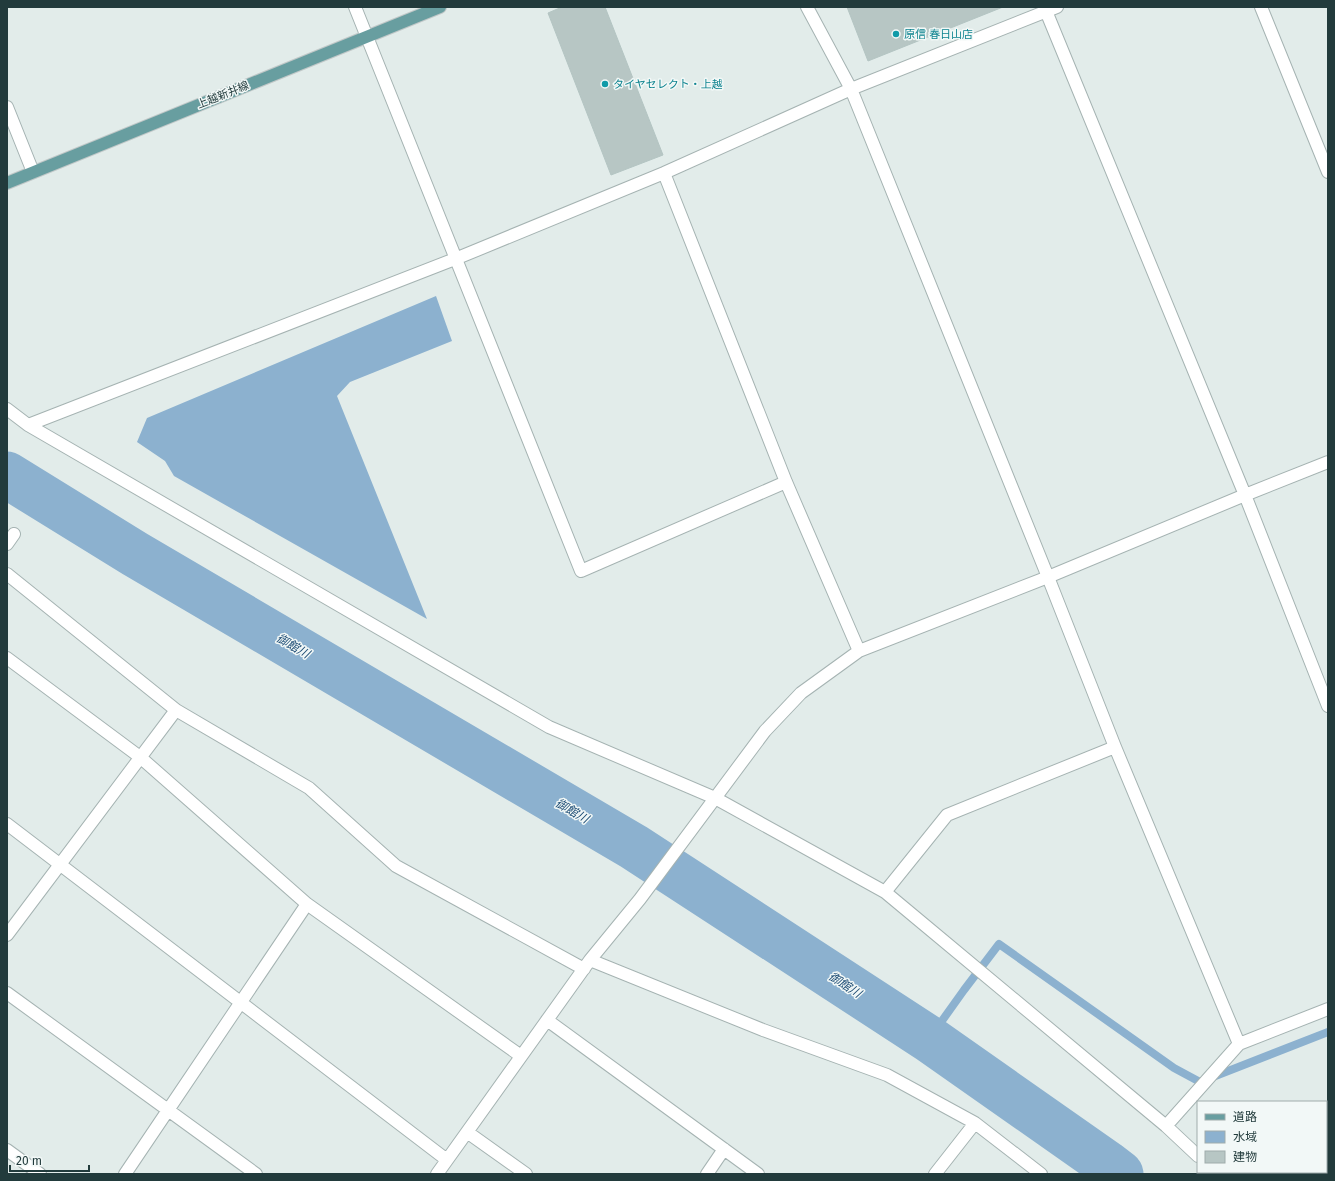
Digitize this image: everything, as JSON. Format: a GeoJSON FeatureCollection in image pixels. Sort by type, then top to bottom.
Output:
{"type":"FeatureCollection","features":[{"type":"Feature","properties":{"kind":"main road","name":"上越新井線"},"geometry":{"type":"LineString","coordinates":[[7,183],[440,7]]}},
{"type":"Feature","properties":{"kind":"street"},"geometry":{"type":"LineString","coordinates":[[355,7],[580,571],[786,482]]}},
{"type":"Feature","properties":{"kind":"street"},"geometry":{"type":"LineString","coordinates":[[807,7],[851,89],[1115,747],[1239,1044]]}},
{"type":"Feature","properties":{"kind":"street"},"geometry":{"type":"LineString","coordinates":[[1261,7],[1328,172]]}},
{"type":"Feature","properties":{"kind":"street"},"geometry":{"type":"LineString","coordinates":[[28,425],[455,259],[664,172],[851,89],[1052,9],[1328,706]]}},
{"type":"Feature","properties":{"kind":"street"},"geometry":{"type":"LineString","coordinates":[[7,107],[33,172]]}},
{"type":"Feature","properties":{"kind":"street"},"geometry":{"type":"LineString","coordinates":[[664,172],[786,482],[859,651]]}},
{"type":"Feature","properties":{"kind":"street"},"geometry":{"type":"LineString","coordinates":[[7,409],[28,425],[549,727],[715,798],[885,892],[1166,1126],[1197,1155]]}},
{"type":"Feature","properties":{"kind":"street"},"geometry":{"type":"LineString","coordinates":[[437,1174],[587,964],[640,899],[765,731],[801,693],[859,651],[1048,577],[1328,462]]}},
{"type":"Feature","properties":{"kind":"street"},"geometry":{"type":"LineString","coordinates":[[7,574],[176,710],[309,788],[396,866],[587,964],[887,1076],[975,1123],[1041,1174]]}},
{"type":"Feature","properties":{"kind":"street"},"geometry":{"type":"LineString","coordinates":[[7,658],[140,757],[307,904],[521,1056]]}},
{"type":"Feature","properties":{"kind":"street"},"geometry":{"type":"LineString","coordinates":[[7,935],[176,710]]}},
{"type":"Feature","properties":{"kind":"street"},"geometry":{"type":"LineString","coordinates":[[885,892],[947,815],[1115,747]]}},
{"type":"Feature","properties":{"kind":"street"},"geometry":{"type":"LineString","coordinates":[[7,824],[447,1160]]}},
{"type":"Feature","properties":{"kind":"street"},"geometry":{"type":"LineString","coordinates":[[125,1174],[307,904]]}},
{"type":"Feature","properties":{"kind":"street"},"geometry":{"type":"LineString","coordinates":[[7,993],[256,1174]]}},
{"type":"Feature","properties":{"kind":"street"},"geometry":{"type":"LineString","coordinates":[[1166,1126],[1239,1044],[1328,1009]]}},
{"type":"Feature","properties":{"kind":"street"},"geometry":{"type":"LineString","coordinates":[[547,1020],[758,1174]]}},
{"type":"Feature","properties":{"kind":"street"},"geometry":{"type":"LineString","coordinates":[[935,1174],[975,1123]]}},
{"type":"Feature","properties":{"kind":"street"},"geometry":{"type":"LineString","coordinates":[[468,1132],[526,1174]]}},
{"type":"Feature","properties":{"kind":"street"},"geometry":{"type":"LineString","coordinates":[[707,1174],[724,1149]]}},
{"type":"Feature","properties":{"kind":"street"},"geometry":{"type":"LineString","coordinates":[[7,1150],[40,1174]]}},
{"type":"Feature","properties":{"kind":"water"},"geometry":{"type":"Polygon","coordinates":[[[436,296],[452,341],[350,382],[337,396],[427,619],[174,476],[165,461],[137,442],[147,418],[436,296]]]}},
{"type":"Feature","properties":{"kind":"building","name":"タイヤセレクト・上越"},"geometry":{"type":"Polygon","coordinates":[[[562,7],[605,7],[663,155],[611,175],[548,13],[562,7]]]}},
{"type":"Feature","properties":{"kind":"building","name":"原信 春日山店"},"geometry":{"type":"Polygon","coordinates":[[[847,7],[1003,7],[868,61],[847,7]]]}},
{"type":"Feature","properties":{"kind":"waterway","name":"御館川"},"geometry":{"type":"LineString","coordinates":[[7,475],[135,554],[634,847],[929,1039],[1120,1174]]}},
{"type":"Feature","properties":{"kind":"waterway"},"geometry":{"type":"LineString","coordinates":[[929,1039],[999,944],[1174,1068],[1200,1082],[1328,1032]]}},
{"type":"Feature","properties":{"kind":"place","name":"原信 春日山店"},"geometry":{"type":"Point","coordinates":[896,34]}},
{"type":"Feature","properties":{"kind":"place","name":"タイヤセレクト・上越"},"geometry":{"type":"Point","coordinates":[605,84]}}]}
